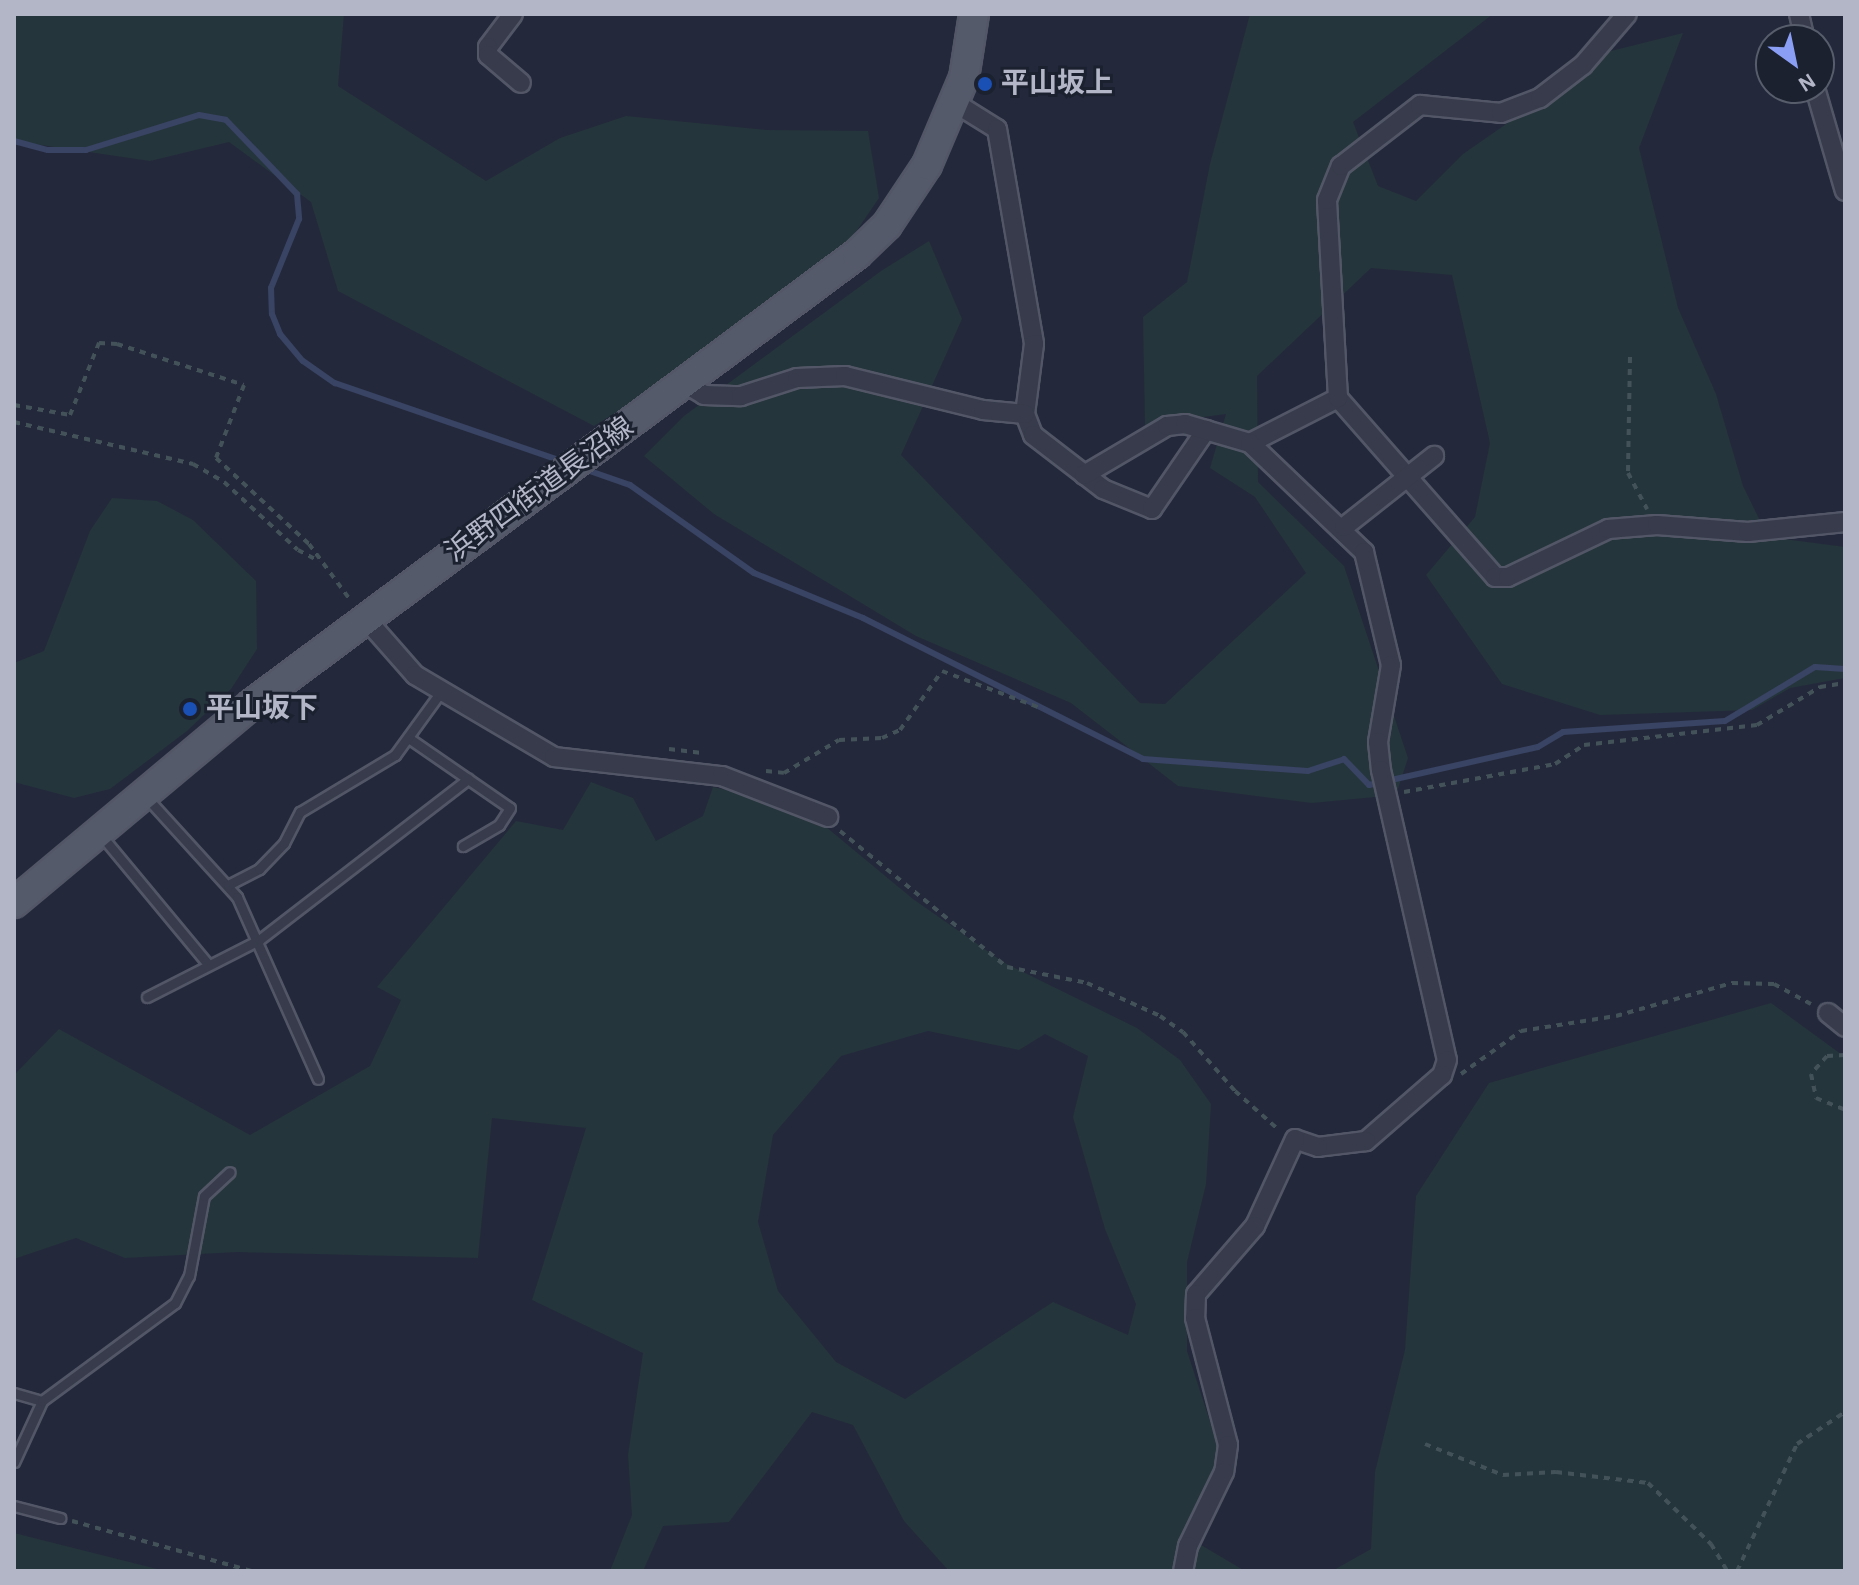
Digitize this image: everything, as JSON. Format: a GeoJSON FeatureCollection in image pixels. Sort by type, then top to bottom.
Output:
{"type":"FeatureCollection","features":[{"type":"Feature","properties":{"kind":"main road","name":"浜野四街道長沼線"},"geometry":{"type":"LineString","coordinates":[[14,903],[365,618],[824,283],[887,225],[927,165],[955,103],[974,14]]}},
{"type":"Feature","properties":{"kind":"street"},"geometry":{"type":"LineString","coordinates":[[513,14],[488,47],[488,55],[521,83]]}},
{"type":"Feature","properties":{"kind":"street"},"geometry":{"type":"LineString","coordinates":[[1627,14],[1583,65],[1540,98],[1501,113],[1420,105],[1341,166],[1327,200],[1338,398],[1402,476],[1495,577],[1508,577],[1608,529],[1657,525],[1748,532],[1845,522]]}},
{"type":"Feature","properties":{"kind":"street"},"geometry":{"type":"LineString","coordinates":[[955,103],[997,129],[1034,344],[1025,414],[1033,435],[1103,489],[1152,509],[1206,430]]}},
{"type":"Feature","properties":{"kind":"street"},"geometry":{"type":"LineString","coordinates":[[1820,104],[1845,191]]}},
{"type":"Feature","properties":{"kind":"street"},"geometry":{"type":"LineString","coordinates":[[686,384],[704,395],[741,396],[797,378],[845,376],[983,410],[1025,414]]}},
{"type":"Feature","properties":{"kind":"street"},"geometry":{"type":"LineString","coordinates":[[1250,443],[1338,398]]}},
{"type":"Feature","properties":{"kind":"street"},"geometry":{"type":"LineString","coordinates":[[1084,475],[1167,426],[1206,430],[1250,443],[1344,527],[1364,552],[1391,665],[1378,742],[1385,796],[1447,1060],[1442,1075],[1366,1141],[1318,1147],[1295,1139],[1255,1226],[1196,1294],[1195,1318],[1228,1445],[1224,1472],[1188,1546],[1183,1571]]}},
{"type":"Feature","properties":{"kind":"street"},"geometry":{"type":"LineString","coordinates":[[1344,527],[1402,476],[1434,456]]}},
{"type":"Feature","properties":{"kind":"street"},"geometry":{"type":"LineString","coordinates":[[365,618],[415,675],[440,693],[554,757],[722,776],[828,817]]}},
{"type":"Feature","properties":{"kind":"street"},"geometry":{"type":"LineString","coordinates":[[1828,1013],[1845,1027]]}},
{"type":"Feature","properties":{"kind":"lane"},"geometry":{"type":"LineString","coordinates":[[228,885],[259,869],[284,843],[300,812],[395,755],[410,739],[440,693]]}},
{"type":"Feature","properties":{"kind":"lane"},"geometry":{"type":"LineString","coordinates":[[410,739],[510,808],[499,825],[463,846]]}},
{"type":"Feature","properties":{"kind":"lane"},"geometry":{"type":"LineString","coordinates":[[147,997],[259,940],[468,779]]}},
{"type":"Feature","properties":{"kind":"lane"},"geometry":{"type":"LineString","coordinates":[[144,796],[228,885],[259,940],[318,1079]]}},
{"type":"Feature","properties":{"kind":"lane"},"geometry":{"type":"LineString","coordinates":[[99,834],[208,964]]}},
{"type":"Feature","properties":{"kind":"lane"},"geometry":{"type":"LineString","coordinates":[[14,1462],[42,1401],[175,1303],[189,1276],[204,1196],[230,1172]]}},
{"type":"Feature","properties":{"kind":"lane"},"geometry":{"type":"LineString","coordinates":[[14,1393],[42,1401]]}},
{"type":"Feature","properties":{"kind":"lane"},"geometry":{"type":"LineString","coordinates":[[14,1506],[60,1518]]}},
{"type":"Feature","properties":{"kind":"path"},"geometry":{"type":"LineString","coordinates":[[15,407],[70,415],[99,343],[117,344],[244,385],[216,458],[309,544],[365,618]]}},
{"type":"Feature","properties":{"kind":"path"},"geometry":{"type":"LineString","coordinates":[[1630,357],[1625,396],[1628,473],[1657,525]]}},
{"type":"Feature","properties":{"kind":"path"},"geometry":{"type":"LineString","coordinates":[[14,422],[193,464],[224,482],[298,550],[322,562]]}},
{"type":"Feature","properties":{"kind":"path"},"geometry":{"type":"LineString","coordinates":[[762,771],[784,773],[839,740],[882,738],[900,730],[942,671],[1043,709]]}},
{"type":"Feature","properties":{"kind":"path"},"geometry":{"type":"LineString","coordinates":[[1385,796],[1555,764],[1584,745],[1757,725],[1820,687],[1845,683]]}},
{"type":"Feature","properties":{"kind":"path"},"geometry":{"type":"LineString","coordinates":[[661,749],[704,754]]}},
{"type":"Feature","properties":{"kind":"path"},"geometry":{"type":"LineString","coordinates":[[828,817],[1007,967],[1087,983],[1171,1024],[1235,1091],[1295,1139]]}},
{"type":"Feature","properties":{"kind":"path"},"geometry":{"type":"LineString","coordinates":[[1442,1075],[1459,1076],[1521,1031],[1616,1016],[1732,983],[1774,984],[1828,1013]]}},
{"type":"Feature","properties":{"kind":"path"},"geometry":{"type":"LineString","coordinates":[[1845,1055],[1827,1056],[1811,1074],[1816,1098],[1845,1110]]}},
{"type":"Feature","properties":{"kind":"path"},"geometry":{"type":"LineString","coordinates":[[1737,1571],[1797,1444],[1845,1412]]}},
{"type":"Feature","properties":{"kind":"path"},"geometry":{"type":"LineString","coordinates":[[1425,1444],[1503,1475],[1556,1472],[1648,1483],[1711,1544],[1727,1571]]}},
{"type":"Feature","properties":{"kind":"path"},"geometry":{"type":"LineString","coordinates":[[60,1518],[251,1571]]}},
{"type":"Feature","properties":{"kind":"shaded area"},"geometry":{"type":"Polygon","coordinates":[[[14,14],[344,14],[338,86],[486,181],[560,138],[626,116],[766,130],[868,131],[879,198],[832,267],[771,317],[594,426],[338,291],[311,202],[229,142],[150,161],[14,141],[14,14]]]}},
{"type":"Feature","properties":{"kind":"shaded area"},"geometry":{"type":"Polygon","coordinates":[[[1250,14],[1493,14],[1353,122],[1378,186],[1416,201],[1463,154],[1611,51],[1683,33],[1639,148],[1678,308],[1716,394],[1743,486],[1768,537],[1845,547],[1845,678],[1790,688],[1752,710],[1600,715],[1502,684],[1426,575],[1475,517],[1490,443],[1452,275],[1371,268],[1257,376],[1258,482],[1344,566],[1408,758],[1396,795],[1312,803],[1178,786],[1071,703],[916,636],[714,514],[644,456],[684,416],[881,271],[929,241],[962,319],[901,455],[1140,703],[1165,704],[1306,573],[1255,497],[1210,468],[1226,414],[1145,425],[1143,317],[1187,282],[1210,164],[1250,14]]]}},
{"type":"Feature","properties":{"kind":"shaded area"},"geometry":{"type":"Polygon","coordinates":[[[112,498],[157,501],[193,520],[256,581],[257,649],[231,689],[187,731],[110,789],[74,798],[14,782],[14,663],[44,651],[90,531],[112,498]]]}},
{"type":"Feature","properties":{"kind":"shaded area"},"geometry":{"type":"Polygon","coordinates":[[[591,782],[633,798],[656,841],[703,816],[713,787],[802,807],[913,899],[1003,962],[1137,1028],[1180,1060],[1211,1104],[1206,1184],[1187,1262],[1187,1351],[1217,1443],[1212,1504],[1196,1542],[1245,1571],[949,1571],[904,1521],[853,1425],[812,1412],[729,1522],[663,1526],[643,1571],[610,1571],[632,1515],[628,1455],[643,1353],[532,1300],[586,1128],[492,1118],[478,1258],[237,1252],[125,1258],[76,1238],[14,1259],[14,1075],[59,1029],[250,1135],[370,1066],[401,1000],[377,987],[516,821],[563,830],[591,782]],[[928,1031],[841,1056],[773,1135],[758,1222],[778,1291],[836,1362],[905,1399],[1053,1302],[1128,1335],[1136,1304],[1105,1229],[1073,1117],[1088,1056],[1045,1034],[1019,1050],[928,1031]]]}},
{"type":"Feature","properties":{"kind":"shaded area"},"geometry":{"type":"Polygon","coordinates":[[[1771,1003],[1845,1057],[1845,1571],[1332,1571],[1371,1549],[1375,1472],[1405,1350],[1416,1196],[1489,1083],[1771,1003]]]}},
{"type":"Feature","properties":{"kind":"shaded area"},"geometry":{"type":"Polygon","coordinates":[[[14,1533],[165,1571],[14,1571],[14,1533]]]}},
{"type":"Feature","properties":{"kind":"waterway"},"geometry":{"type":"LineString","coordinates":[[14,141],[48,150],[86,150],[199,115],[226,120],[297,194],[299,219],[271,288],[272,314],[280,334],[303,361],[335,383],[562,461]]}},
{"type":"Feature","properties":{"kind":"waterway"},"geometry":{"type":"LineString","coordinates":[[584,469],[630,485],[754,573],[863,618],[1143,759],[1308,771],[1344,759],[1369,785],[1538,747],[1563,732],[1725,721],[1815,667],[1845,669]]}},
{"type":"Feature","properties":{"kind":"place","name":"平山坂上"},"geometry":{"type":"Point","coordinates":[985,84]}},
{"type":"Feature","properties":{"kind":"place","name":"平山坂下"},"geometry":{"type":"Point","coordinates":[190,709]}}]}
